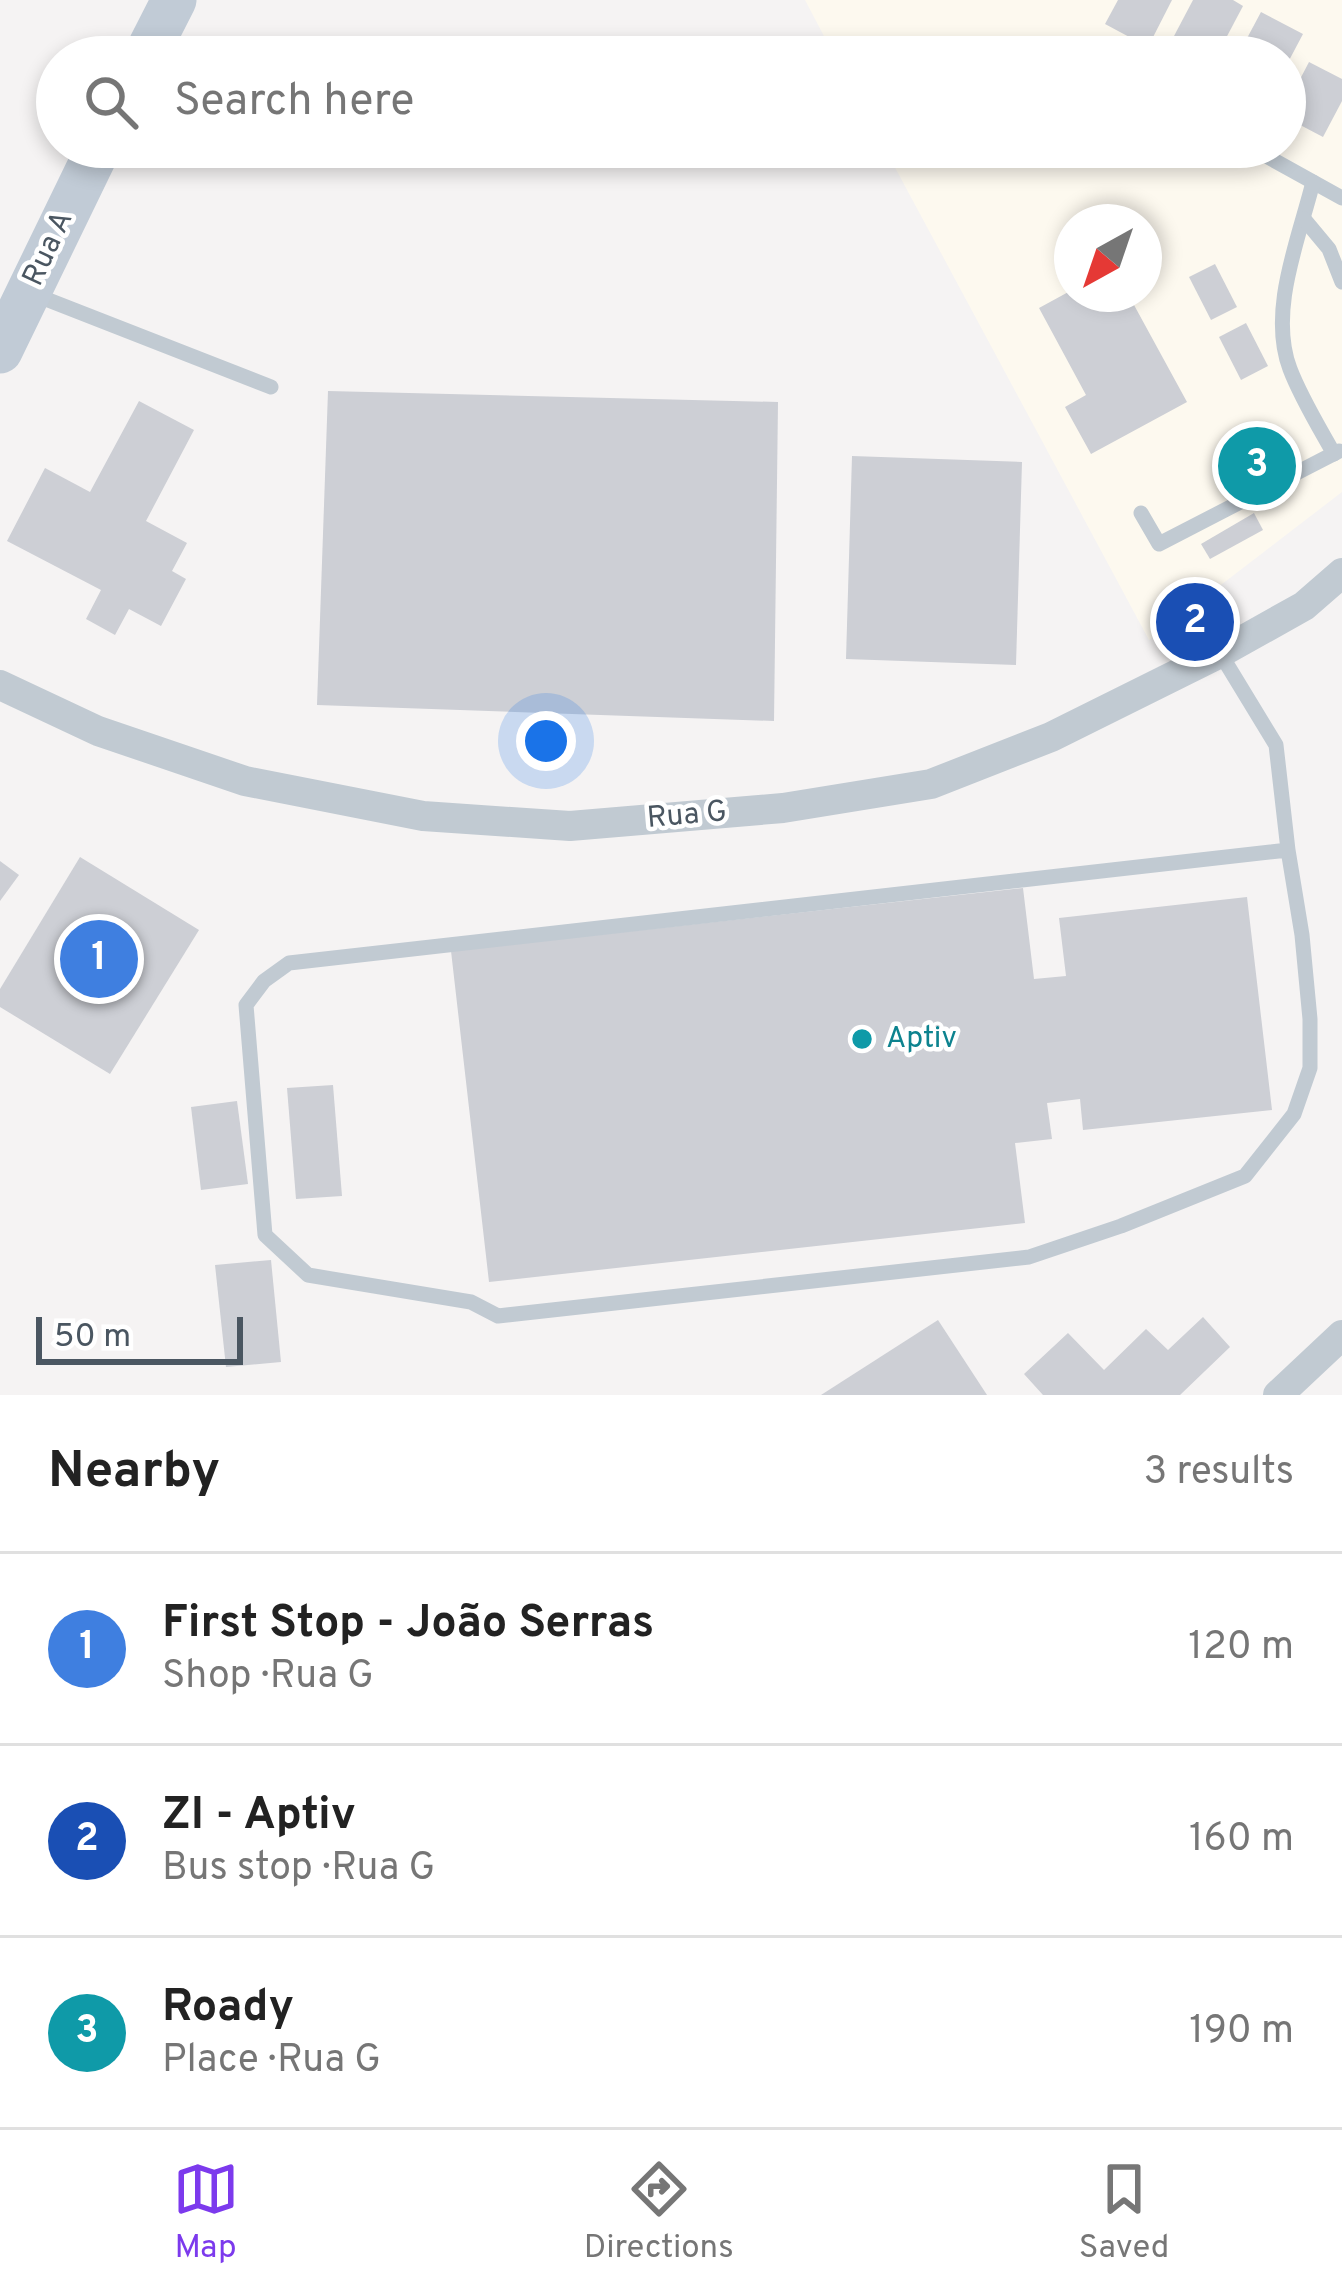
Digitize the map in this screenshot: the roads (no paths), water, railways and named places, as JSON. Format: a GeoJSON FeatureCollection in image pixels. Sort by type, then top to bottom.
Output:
{"type":"FeatureCollection","features":[{"type":"Feature","properties":{"kind":"street"},"geometry":{"type":"LineString","coordinates":[[156,36],[174,0]]}},
{"type":"Feature","properties":{"kind":"street","name":"Rua A"},"geometry":{"type":"LineString","coordinates":[[0,351],[89,168]]}},
{"type":"Feature","properties":{"kind":"street","name":"Rua G"},"geometry":{"type":"LineString","coordinates":[[0,685],[98,731],[245,782],[423,816],[570,826],[783,808],[931,784],[1051,737],[1220,653],[1304,606],[1342,573]]}},
{"type":"Feature","properties":{"kind":"street"},"geometry":{"type":"LineString","coordinates":[[1278,1395],[1342,1335]]}},
{"type":"Feature","properties":{"kind":"lane"},"geometry":{"type":"LineString","coordinates":[[1287,168],[1342,198]]}},
{"type":"Feature","properties":{"kind":"lane"},"geometry":{"type":"LineString","coordinates":[[1141,513],[1159,544],[1338,452],[1289,368],[1283,337],[1285,298],[1312,182]]}},
{"type":"Feature","properties":{"kind":"lane"},"geometry":{"type":"LineString","coordinates":[[1304,219],[1329,249],[1342,282]]}},
{"type":"Feature","properties":{"kind":"lane"},"geometry":{"type":"LineString","coordinates":[[29,292],[271,387]]}},
{"type":"Feature","properties":{"kind":"lane"},"geometry":{"type":"LineString","coordinates":[[1220,653],[1276,745],[1310,1018],[1310,1068],[1294,1114],[1245,1176],[1029,1257],[498,1316],[471,1302],[308,1276],[265,1235],[246,1006],[265,980],[289,963],[1288,850]]}},
{"type":"Feature","properties":{"kind":"place","name":"Roady"},"geometry":{"type":"Point","coordinates":[1257,466]}},
{"type":"Feature","properties":{"kind":"place","name":"ZI - Aptiv"},"geometry":{"type":"Point","coordinates":[1195,622]}},
{"type":"Feature","properties":{"kind":"place","name":"First Stop - João Serras"},"geometry":{"type":"Point","coordinates":[99,959]}},
{"type":"Feature","properties":{"kind":"place","name":"Aptiv"},"geometry":{"type":"Point","coordinates":[862,1039]}}]}
